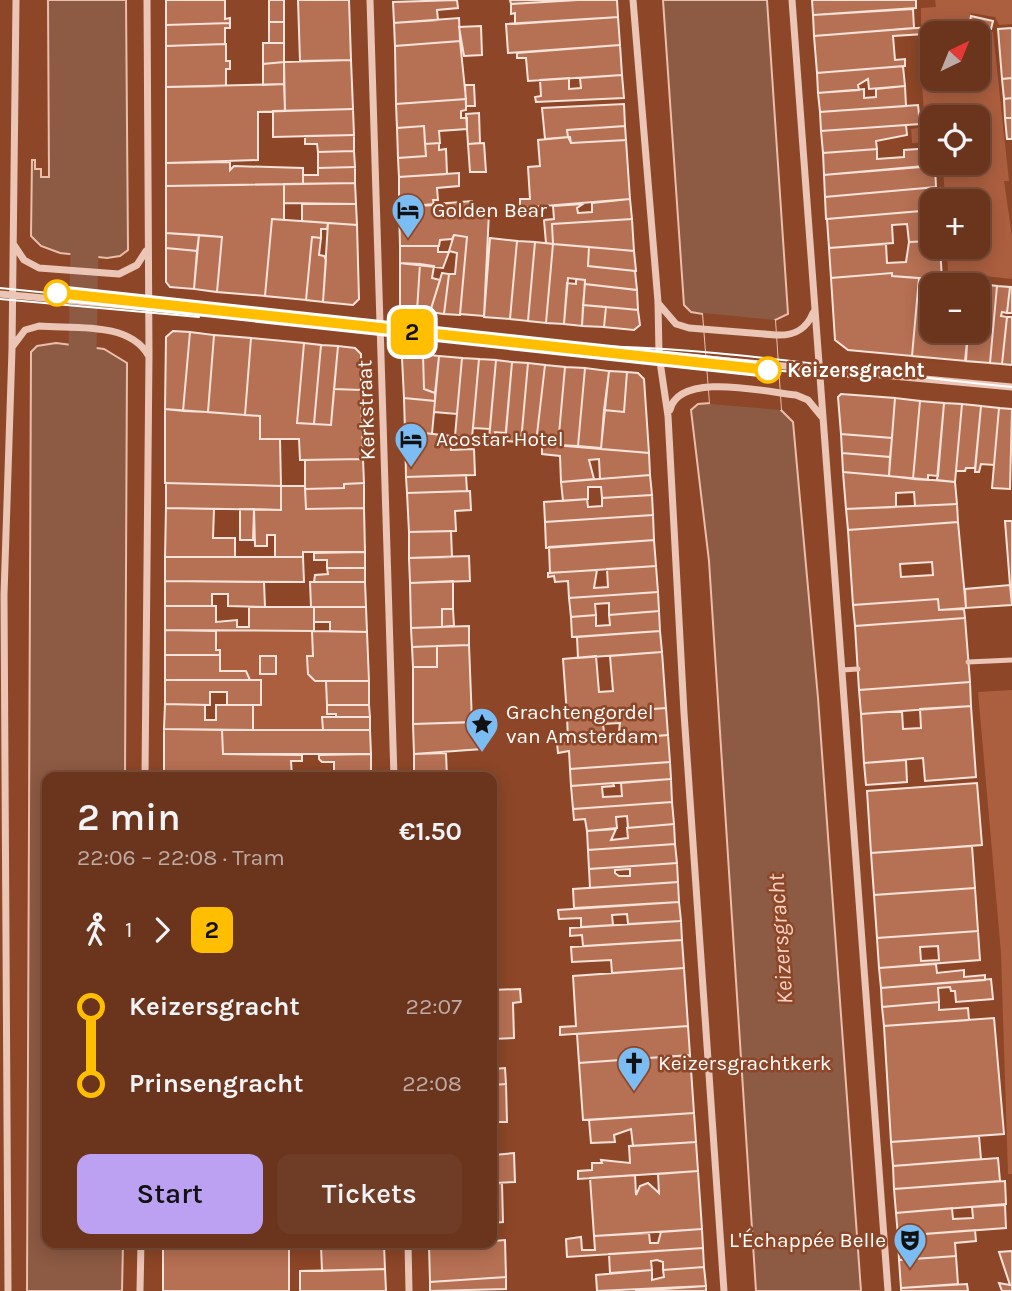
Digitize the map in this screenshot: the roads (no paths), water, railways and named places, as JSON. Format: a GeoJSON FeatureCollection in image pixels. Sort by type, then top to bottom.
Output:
{"type":"FeatureCollection","features":[{"type":"Feature","properties":{"kind":"street"},"geometry":{"type":"LineString","coordinates":[[8,1291],[4,595],[12,349],[16,0]]}},
{"type":"Feature","properties":{"kind":"street"},"geometry":{"type":"LineString","coordinates":[[145,772],[149,355],[147,0]]}},
{"type":"Feature","properties":{"kind":"street","name":"Kerkstraat"},"geometry":{"type":"LineString","coordinates":[[370,0],[394,772]]}},
{"type":"Feature","properties":{"kind":"street"},"geometry":{"type":"LineString","coordinates":[[633,0],[658,302],[659,355],[668,416],[684,713],[723,1291]]}},
{"type":"Feature","properties":{"kind":"street"},"geometry":{"type":"LineString","coordinates":[[792,0],[888,1291]]}},
{"type":"Feature","properties":{"kind":"street"},"geometry":{"type":"LineString","coordinates":[[13,241],[24,260],[44,268],[119,274],[137,265],[147,248]]}},
{"type":"Feature","properties":{"kind":"street"},"geometry":{"type":"LineString","coordinates":[[0,294],[1012,387]]}},
{"type":"Feature","properties":{"kind":"street"},"geometry":{"type":"LineString","coordinates":[[658,302],[676,324],[704,330],[776,335],[800,331],[809,323],[814,311]]}},
{"type":"Feature","properties":{"kind":"street"},"geometry":{"type":"LineString","coordinates":[[12,349],[22,333],[39,326],[113,332],[134,338],[149,355]]}},
{"type":"Feature","properties":{"kind":"street"},"geometry":{"type":"LineString","coordinates":[[668,416],[678,395],[693,387],[708,386],[780,393],[808,400],[823,418]]}},
{"type":"Feature","properties":{"kind":"street"},"geometry":{"type":"LineString","coordinates":[[140,1291],[141,1248]]}},
{"type":"Feature","properties":{"kind":"street"},"geometry":{"type":"LineString","coordinates":[[408,1248],[409,1291]]}},
{"type":"Feature","properties":{"kind":"lane"},"geometry":{"type":"LineString","coordinates":[[968,662],[1012,660]]}},
{"type":"Feature","properties":{"kind":"lane"},"geometry":{"type":"LineString","coordinates":[[842,670],[858,669]]}},
{"type":"Feature","properties":{"kind":"water"},"geometry":{"type":"Polygon","coordinates":[[[48,0],[126,0],[128,250],[120,256],[107,258],[60,253],[41,246],[31,236],[32,160],[35,160],[35,169],[41,169],[41,177],[49,177],[48,0]]]}},
{"type":"Feature","properties":{"kind":"water"},"geometry":{"type":"Polygon","coordinates":[[[663,0],[767,0],[788,314],[775,320],[781,410],[793,422],[818,698],[861,1291],[756,1291],[709,561],[691,410],[698,404],[710,403],[703,314],[691,312],[684,305],[663,0]]]}},
{"type":"Feature","properties":{"kind":"water"},"geometry":{"type":"Polygon","coordinates":[[[56,343],[104,349],[127,363],[125,772],[42,772],[42,1248],[123,1248],[122,1291],[27,1291],[31,352],[37,346],[56,343]]]}},
{"type":"Feature","properties":{"kind":"waterway"},"geometry":{"type":"LineString","coordinates":[[82,382],[85,220]]}},
{"type":"Feature","properties":{"kind":"tram line"},"geometry":{"type":"LineString","coordinates":[[0,288],[566,346],[734,355],[1012,387]]}},
{"type":"Feature","properties":{"kind":"tram line","name":"2"},"geometry":{"type":"LineString","coordinates":[[57,293],[202,307],[256,317],[566,346],[660,360],[768,370]]}},
{"type":"Feature","properties":{"kind":"tram line"},"geometry":{"type":"LineString","coordinates":[[0,299],[199,317]]}},
{"type":"Feature","properties":{"kind":"tram line"},"geometry":{"type":"LineString","coordinates":[[638,357],[686,362]]}},
{"type":"Feature","properties":{"kind":"tram line"},"geometry":{"type":"LineString","coordinates":[[749,368],[864,378]]}},
{"type":"Feature","properties":{"kind":"place","name":"Golden Bear"},"geometry":{"type":"Point","coordinates":[408,240]}},
{"type":"Feature","properties":{"kind":"place","name":"Keizersgracht"},"geometry":{"type":"Point","coordinates":[768,370]}},
{"type":"Feature","properties":{"kind":"place","name":"Acostar Hotel"},"geometry":{"type":"Point","coordinates":[411,469]}},
{"type":"Feature","properties":{"kind":"place","name":"Grachtengordel van Amsterdam"},"geometry":{"type":"Point","coordinates":[482,754]}},
{"type":"Feature","properties":{"kind":"place","name":"Keizersgrachtkerk"},"geometry":{"type":"Point","coordinates":[634,1093]}},
{"type":"Feature","properties":{"kind":"place","name":"L'Échappée Belle"},"geometry":{"type":"Point","coordinates":[910,1270]}}]}
